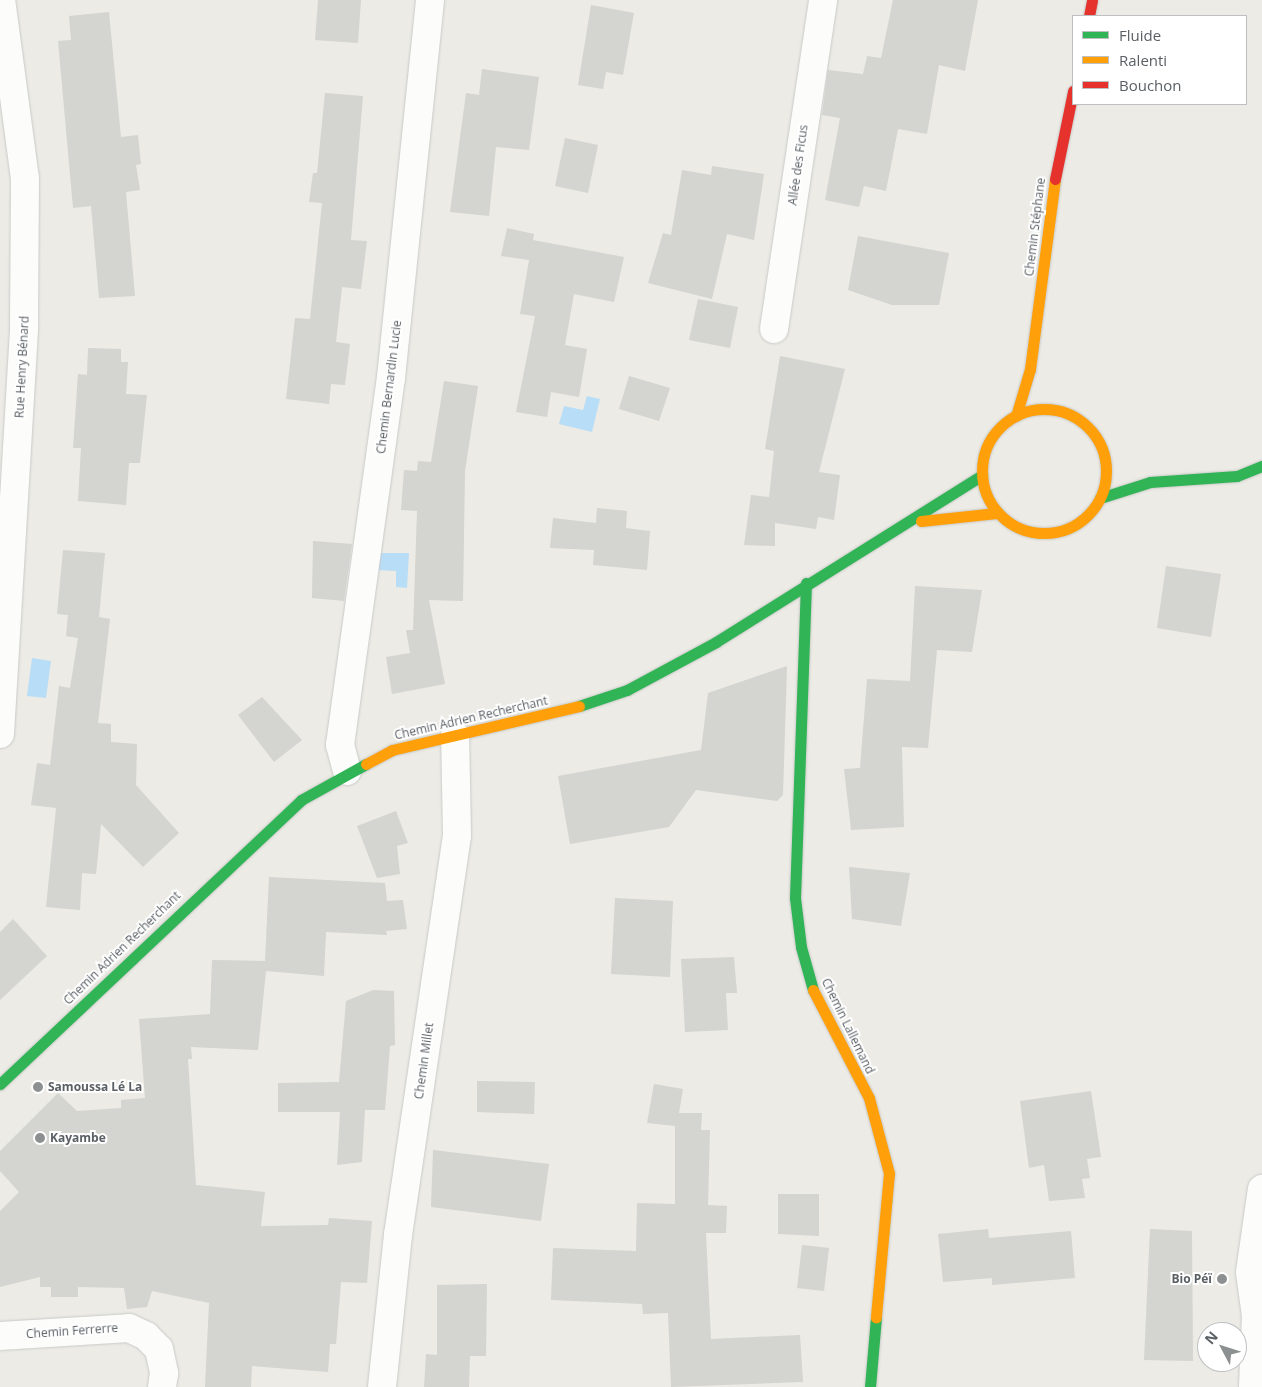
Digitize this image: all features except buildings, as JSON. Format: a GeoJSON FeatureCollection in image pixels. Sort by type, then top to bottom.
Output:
{"type":"FeatureCollection","features":[{"type":"Feature","properties":{"kind":"main road"},"geometry":{"type":"LineString","coordinates":[[1089,15],[1092,0]]}},
{"type":"Feature","properties":{"kind":"main road","name":"Chemin Stéphane"},"geometry":{"type":"LineString","coordinates":[[1016,416],[1030,369],[1055,178],[1072,96]]}},
{"type":"Feature","properties":{"kind":"main road"},"geometry":{"type":"LineString","coordinates":[[1030,369],[1057,410],[1085,424],[1095,436],[1106,465],[1100,498]]}},
{"type":"Feature","properties":{"kind":"main road"},"geometry":{"type":"LineString","coordinates":[[1057,410],[1016,416],[990,441],[982,475],[997,513],[1013,525],[1052,533],[1072,527],[1100,498],[1150,482],[1237,476],[1262,466]]}},
{"type":"Feature","properties":{"kind":"main road"},"geometry":{"type":"LineString","coordinates":[[1106,465],[1150,482]]}},
{"type":"Feature","properties":{"kind":"main road","name":"Chemin Adrien Recherchant"},"geometry":{"type":"LineString","coordinates":[[0,1084],[301,800],[347,772],[392,750],[559,712],[627,690],[716,642],[806,583],[982,475]]}},
{"type":"Feature","properties":{"kind":"main road","name":"Chemin Adrien Recherchant"},"geometry":{"type":"LineString","coordinates":[[905,524],[997,513]]}},
{"type":"Feature","properties":{"kind":"main road","name":"Chemin Lallemand"},"geometry":{"type":"LineString","coordinates":[[806,583],[795,898],[801,947],[813,989],[869,1098],[889,1173],[870,1387]]}},
{"type":"Feature","properties":{"kind":"street","name":"Rue Henry Bénard"},"geometry":{"type":"LineString","coordinates":[[0,734],[24,325],[25,189],[2,0]]}},
{"type":"Feature","properties":{"kind":"street","name":"Chemin Bernardin Lucie"},"geometry":{"type":"LineString","coordinates":[[347,772],[340,745],[391,378],[430,0]]}},
{"type":"Feature","properties":{"kind":"street","name":"Allée des Ficus"},"geometry":{"type":"LineString","coordinates":[[774,329],[823,0]]}},
{"type":"Feature","properties":{"kind":"street","name":"Chemin Millet"},"geometry":{"type":"LineString","coordinates":[[382,1387],[398,1235],[457,836],[455,735]]}},
{"type":"Feature","properties":{"kind":"street"},"geometry":{"type":"LineString","coordinates":[[1253,1387],[1256,1316],[1250,1272],[1262,1189]]}},
{"type":"Feature","properties":{"kind":"street","name":"Chemin Ferrerre"},"geometry":{"type":"LineString","coordinates":[[0,1336],[129,1328],[146,1336],[159,1349],[164,1373],[162,1387]]}},
{"type":"Feature","properties":{"kind":"water"},"geometry":{"type":"Polygon","coordinates":[[[587,396],[600,399],[592,432],[559,424],[564,406],[583,410],[587,396]]]}},
{"type":"Feature","properties":{"kind":"water"},"geometry":{"type":"Polygon","coordinates":[[[379,553],[409,553],[407,588],[396,587],[396,571],[378,570],[379,553]]]}},
{"type":"Feature","properties":{"kind":"water"},"geometry":{"type":"Polygon","coordinates":[[[32,658],[51,661],[46,698],[27,696],[32,658]]]}},
{"type":"Feature","properties":{"kind":"traffic: fast"},"geometry":{"type":"LineString","coordinates":[[1100,498],[1150,482],[1237,476],[1262,466]]}},
{"type":"Feature","properties":{"kind":"traffic: fast"},"geometry":{"type":"LineString","coordinates":[[579,706],[627,690],[716,642],[982,475]]}},
{"type":"Feature","properties":{"kind":"traffic: fast"},"geometry":{"type":"LineString","coordinates":[[806,583],[795,898],[801,947],[813,990]]}},
{"type":"Feature","properties":{"kind":"traffic: fast"},"geometry":{"type":"LineString","coordinates":[[0,1084],[301,800],[366,764]]}},
{"type":"Feature","properties":{"kind":"traffic: fast"},"geometry":{"type":"LineString","coordinates":[[870,1387],[876,1317]]}},
{"type":"Feature","properties":{"kind":"traffic: slow"},"geometry":{"type":"LineString","coordinates":[[1016,416],[1030,369],[1055,179]]}},
{"type":"Feature","properties":{"kind":"traffic: slow"},"geometry":{"type":"LineString","coordinates":[[1044,409],[1068,414],[1088,427],[1101,447],[1106,471],[1101,495],[1088,515],[1068,528],[1044,533],[1020,528],[1000,515],[987,495],[982,471],[987,447],[1000,427],[1020,414],[1044,409]]}},
{"type":"Feature","properties":{"kind":"traffic: slow"},"geometry":{"type":"LineString","coordinates":[[921,521],[997,513]]}},
{"type":"Feature","properties":{"kind":"traffic: slow"},"geometry":{"type":"LineString","coordinates":[[366,764],[392,750],[579,706]]}},
{"type":"Feature","properties":{"kind":"traffic: slow"},"geometry":{"type":"LineString","coordinates":[[813,990],[869,1098],[889,1173],[876,1317]]}},
{"type":"Feature","properties":{"kind":"traffic: jam"},"geometry":{"type":"LineString","coordinates":[[1089,15],[1092,0]]}},
{"type":"Feature","properties":{"kind":"traffic: jam"},"geometry":{"type":"LineString","coordinates":[[1055,179],[1072,96]]}},
{"type":"Feature","properties":{"kind":"place","name":"Samoussa Lé La"},"geometry":{"type":"Point","coordinates":[38,1087]}},
{"type":"Feature","properties":{"kind":"place","name":"Kayambe"},"geometry":{"type":"Point","coordinates":[40,1138]}},
{"type":"Feature","properties":{"kind":"place","name":"Bio Péï"},"geometry":{"type":"Point","coordinates":[1222,1279]}}]}
